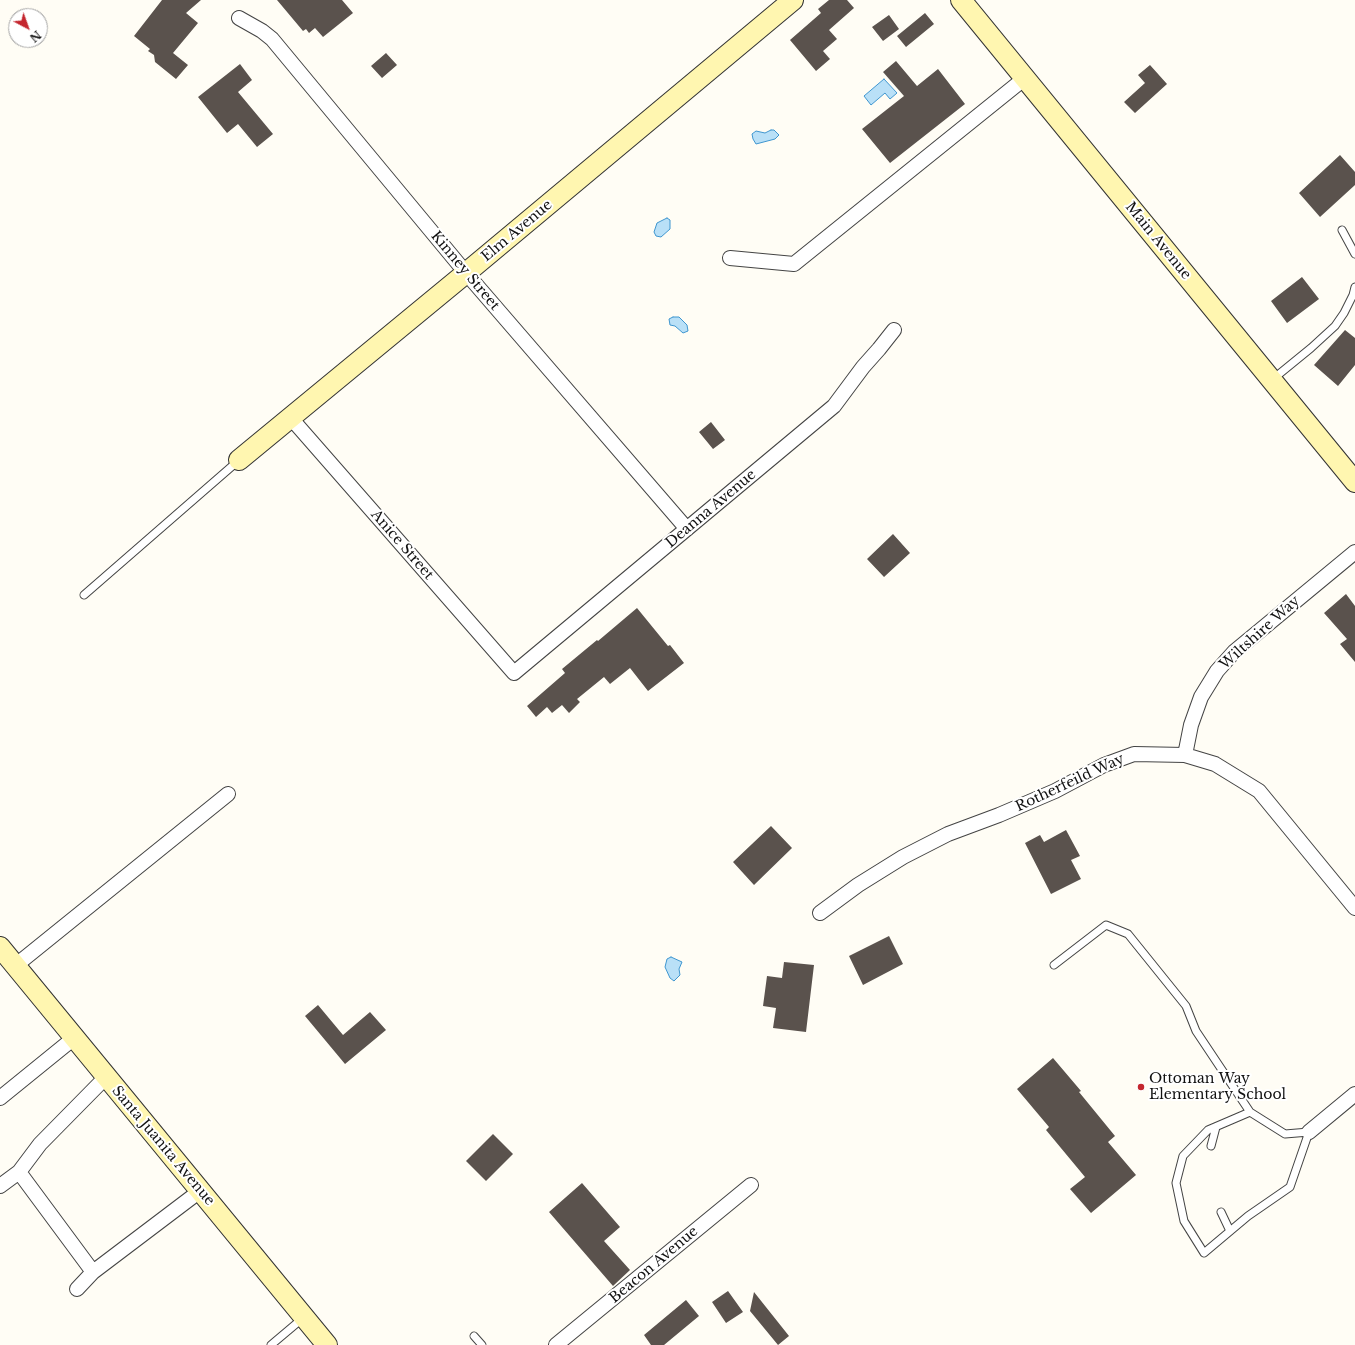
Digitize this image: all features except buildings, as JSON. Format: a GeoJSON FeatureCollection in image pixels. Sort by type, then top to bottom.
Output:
{"type":"FeatureCollection","features":[{"type":"Feature","properties":{"kind":"street","name":"Elm Avenue"},"geometry":{"type":"LineString","coordinates":[[239,460],[793,0]]}},
{"type":"Feature","properties":{"kind":"street","name":"Main Avenue"},"geometry":{"type":"LineString","coordinates":[[961,0],[1355,482]]}},
{"type":"Feature","properties":{"kind":"street","name":"Kinney Street"},"geometry":{"type":"LineString","coordinates":[[239,18],[262,31],[272,40],[466,273],[687,529]]}},
{"type":"Feature","properties":{"kind":"street"},"geometry":{"type":"LineString","coordinates":[[730,258],[794,264],[1025,78]]}},
{"type":"Feature","properties":{"kind":"street","name":"Deanna Avenue"},"geometry":{"type":"LineString","coordinates":[[514,673],[834,406],[894,330]]}},
{"type":"Feature","properties":{"kind":"street","name":"Anice Street"},"geometry":{"type":"LineString","coordinates":[[290,417],[514,673]]}},
{"type":"Feature","properties":{"kind":"street","name":"Wiltshire Way"},"geometry":{"type":"LineString","coordinates":[[1185,755],[1191,725],[1201,698],[1217,671],[1234,652],[1355,552]]}},
{"type":"Feature","properties":{"kind":"street","name":"Rotherfeild Way"},"geometry":{"type":"LineString","coordinates":[[820,913],[858,885],[903,857],[948,834],[1055,792],[1104,765],[1134,754],[1185,755],[1215,764],[1259,791],[1355,908]]}},
{"type":"Feature","properties":{"kind":"street"},"geometry":{"type":"LineString","coordinates":[[15,966],[228,794]]}},
{"type":"Feature","properties":{"kind":"street","name":"Santa Juanita Avenue"},"geometry":{"type":"LineString","coordinates":[[0,947],[327,1345]]}},
{"type":"Feature","properties":{"kind":"street"},"geometry":{"type":"LineString","coordinates":[[0,1098],[74,1038]]}},
{"type":"Feature","properties":{"kind":"street"},"geometry":{"type":"LineString","coordinates":[[0,1186],[19,1172],[40,1144],[106,1077]]}},
{"type":"Feature","properties":{"kind":"street"},"geometry":{"type":"LineString","coordinates":[[1308,1132],[1355,1094]]}},
{"type":"Feature","properties":{"kind":"street"},"geometry":{"type":"LineString","coordinates":[[19,1172],[93,1272]]}},
{"type":"Feature","properties":{"kind":"street","name":"Beacon Avenue"},"geometry":{"type":"LineString","coordinates":[[556,1345],[751,1185]]}},
{"type":"Feature","properties":{"kind":"street"},"geometry":{"type":"LineString","coordinates":[[77,1289],[93,1272],[200,1191]]}},
{"type":"Feature","properties":{"kind":"lane"},"geometry":{"type":"LineString","coordinates":[[1342,230],[1355,254]]}},
{"type":"Feature","properties":{"kind":"lane"},"geometry":{"type":"LineString","coordinates":[[1272,380],[1335,326],[1344,313],[1353,295],[1355,287]]}},
{"type":"Feature","properties":{"kind":"lane"},"geometry":{"type":"LineString","coordinates":[[84,595],[239,460]]}},
{"type":"Feature","properties":{"kind":"lane"},"geometry":{"type":"LineString","coordinates":[[1054,965],[1106,925],[1128,934],[1186,1006],[1196,1031],[1250,1112],[1285,1134],[1308,1132],[1290,1187],[1248,1216],[1204,1253],[1184,1220],[1176,1183],[1183,1156],[1208,1130],[1250,1112]]}},
{"type":"Feature","properties":{"kind":"lane"},"geometry":{"type":"LineString","coordinates":[[1211,1146],[1216,1127]]}},
{"type":"Feature","properties":{"kind":"lane"},"geometry":{"type":"LineString","coordinates":[[1222,1212],[1230,1231]]}},
{"type":"Feature","properties":{"kind":"lane"},"geometry":{"type":"LineString","coordinates":[[271,1345],[304,1317]]}},
{"type":"Feature","properties":{"kind":"lane"},"geometry":{"type":"LineString","coordinates":[[474,1336],[482,1345]]}},
{"type":"Feature","properties":{"kind":"water"},"geometry":{"type":"Polygon","coordinates":[[[884,79],[897,93],[890,99],[885,93],[871,105],[864,96],[884,79]]]}},
{"type":"Feature","properties":{"kind":"water"},"geometry":{"type":"Polygon","coordinates":[[[774,130],[779,135],[775,139],[756,144],[752,134],[756,131],[765,133],[774,130]]]}},
{"type":"Feature","properties":{"kind":"water"},"geometry":{"type":"Polygon","coordinates":[[[667,218],[670,220],[670,229],[661,237],[656,236],[654,232],[657,223],[667,218]]]}},
{"type":"Feature","properties":{"kind":"water"},"geometry":{"type":"Polygon","coordinates":[[[679,317],[687,325],[688,331],[683,333],[675,326],[670,325],[669,319],[679,317]]]}},
{"type":"Feature","properties":{"kind":"water"},"geometry":{"type":"Polygon","coordinates":[[[671,957],[682,962],[679,969],[680,975],[674,981],[670,978],[665,967],[667,959],[671,957]]]}},
{"type":"Feature","properties":{"kind":"place","name":"Ottoman Way Elementary School"},"geometry":{"type":"Point","coordinates":[1141,1087]}}]}
